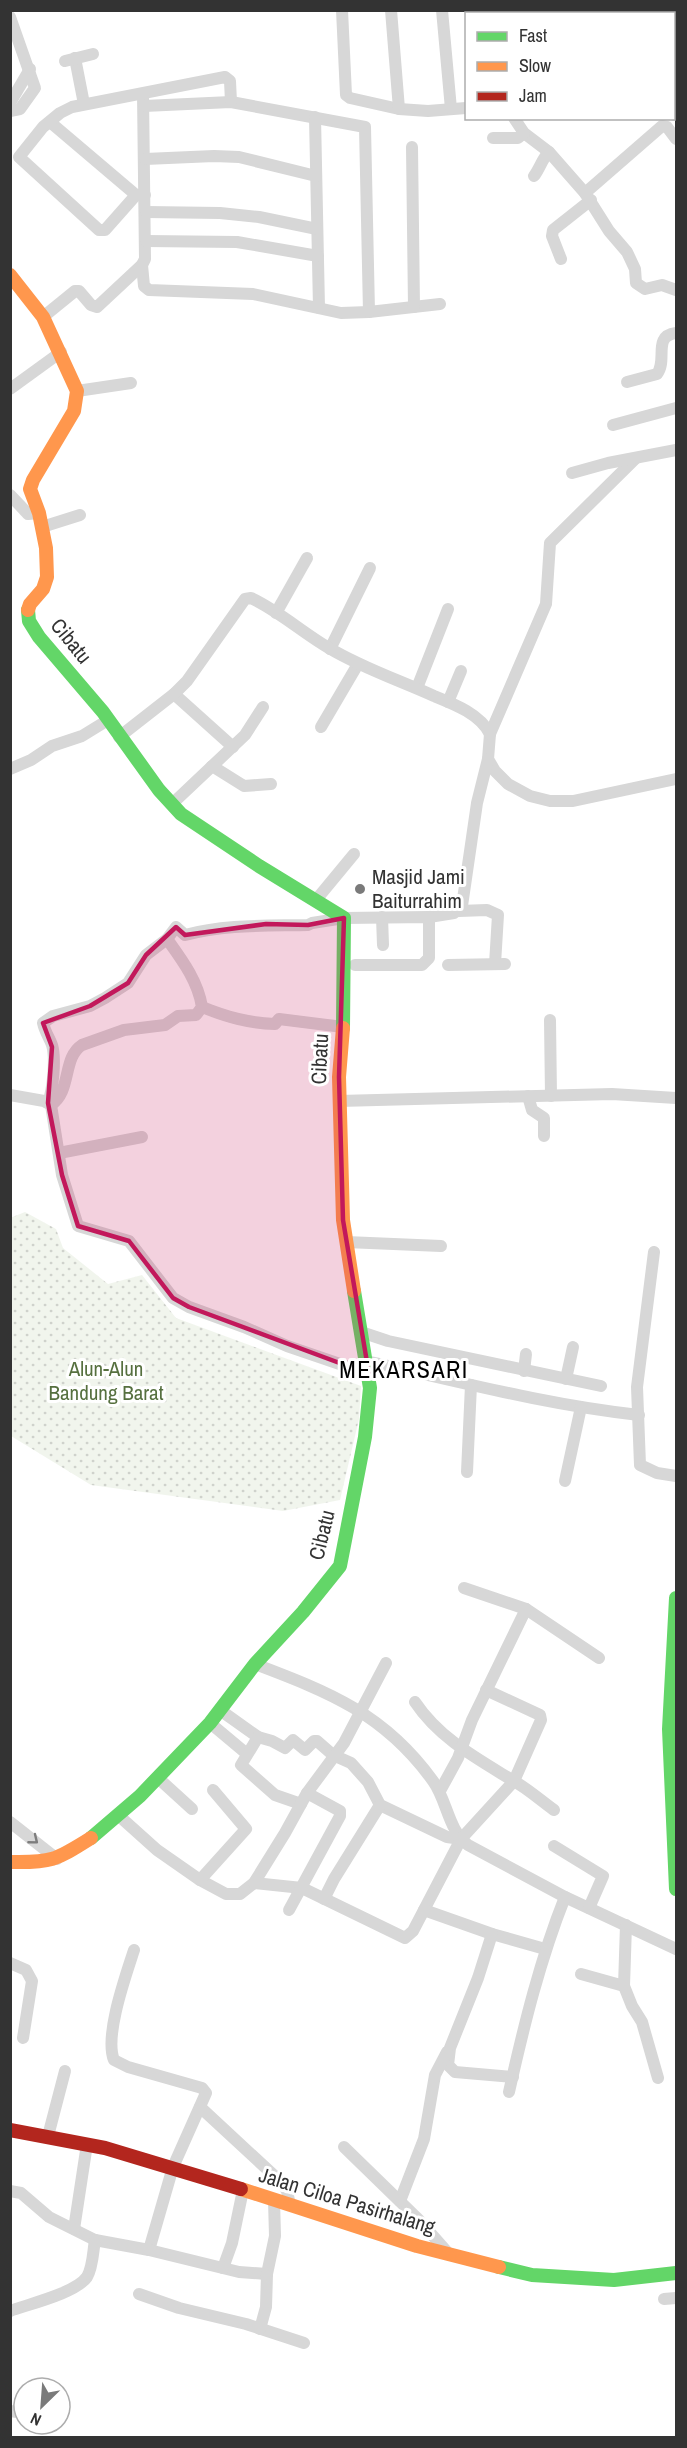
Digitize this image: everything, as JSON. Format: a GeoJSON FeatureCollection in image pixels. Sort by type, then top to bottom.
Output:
{"type":"FeatureCollection","features":[{"type":"Feature","properties":{"kind":"main road"},"geometry":{"type":"LineString","coordinates":[[10,275],[43,317],[77,391]]}},
{"type":"Feature","properties":{"kind":"main road","name":"Cibatu"},"geometry":{"type":"LineString","coordinates":[[10,1862],[40,1863],[57,1859],[98,1834],[158,1778],[210,1723],[255,1664],[322,1590],[340,1566],[365,1437],[370,1388],[346,1242],[339,1101],[343,1027],[344,918],[259,866],[181,814],[159,790],[108,720],[28,621],[27,613],[30,604],[43,589],[47,577],[46,548],[42,527],[30,489],[74,411],[77,391]]}},
{"type":"Feature","properties":{"kind":"main road"},"geometry":{"type":"LineString","coordinates":[[676,1598],[669,1729],[676,1889]]}},
{"type":"Feature","properties":{"kind":"main road","name":"Jalan Ciloa Pasirhalang"},"geometry":{"type":"LineString","coordinates":[[10,2130],[87,2144],[173,2167],[417,2246],[532,2275],[614,2280],[676,2273]]}},
{"type":"Feature","properties":{"kind":"street"},"geometry":{"type":"LineString","coordinates":[[342,10],[346,95],[399,110],[428,111],[465,108]]}},
{"type":"Feature","properties":{"kind":"street"},"geometry":{"type":"LineString","coordinates":[[391,10],[399,110]]}},
{"type":"Feature","properties":{"kind":"street"},"geometry":{"type":"LineString","coordinates":[[442,10],[451,109]]}},
{"type":"Feature","properties":{"kind":"street"},"geometry":{"type":"LineString","coordinates":[[10,17],[34,83],[34,92],[20,109],[15,112],[10,111]]}},
{"type":"Feature","properties":{"kind":"street"},"geometry":{"type":"LineString","coordinates":[[10,51],[28,64]]}},
{"type":"Feature","properties":{"kind":"street"},"geometry":{"type":"LineString","coordinates":[[84,104],[70,60],[93,54]]}},
{"type":"Feature","properties":{"kind":"street"},"geometry":{"type":"LineString","coordinates":[[10,103],[28,64]]}},
{"type":"Feature","properties":{"kind":"street"},"geometry":{"type":"LineString","coordinates":[[144,100],[225,77],[230,81],[231,102]]}},
{"type":"Feature","properties":{"kind":"street"},"geometry":{"type":"LineString","coordinates":[[43,317],[75,291],[79,291],[91,305],[97,307],[142,265],[145,259],[146,212],[140,195],[145,159],[144,100]]}},
{"type":"Feature","properties":{"kind":"street"},"geometry":{"type":"LineString","coordinates":[[140,195],[105,230],[99,230],[19,160],[20,155],[60,113],[84,104],[144,100],[231,102],[365,128],[369,312]]}},
{"type":"Feature","properties":{"kind":"street"},"geometry":{"type":"LineString","coordinates":[[315,117],[319,308]]}},
{"type":"Feature","properties":{"kind":"street"},"geometry":{"type":"LineString","coordinates":[[515,120],[524,133],[549,152],[588,196],[609,231],[627,252],[635,268],[636,283],[645,289],[662,285],[676,290]]}},
{"type":"Feature","properties":{"kind":"street"},"geometry":{"type":"LineString","coordinates":[[50,122],[140,195]]}},
{"type":"Feature","properties":{"kind":"street"},"geometry":{"type":"LineString","coordinates":[[561,259],[552,236],[553,230],[667,122],[676,140]]}},
{"type":"Feature","properties":{"kind":"street"},"geometry":{"type":"LineString","coordinates":[[494,138],[518,138],[524,133]]}},
{"type":"Feature","properties":{"kind":"street"},"geometry":{"type":"LineString","coordinates":[[412,147],[414,307]]}},
{"type":"Feature","properties":{"kind":"street"},"geometry":{"type":"LineString","coordinates":[[534,176],[540,169],[542,159],[549,152]]}},
{"type":"Feature","properties":{"kind":"street"},"geometry":{"type":"LineString","coordinates":[[145,159],[239,157],[316,176]]}},
{"type":"Feature","properties":{"kind":"street"},"geometry":{"type":"LineString","coordinates":[[146,212],[220,213],[259,217],[317,229]]}},
{"type":"Feature","properties":{"kind":"street"},"geometry":{"type":"LineString","coordinates":[[146,241],[237,242],[318,256]]}},
{"type":"Feature","properties":{"kind":"street"},"geometry":{"type":"LineString","coordinates":[[142,265],[144,286],[149,290],[253,294],[341,313],[440,304]]}},
{"type":"Feature","properties":{"kind":"street"},"geometry":{"type":"LineString","coordinates":[[627,382],[657,374],[662,363],[663,339],[676,333]]}},
{"type":"Feature","properties":{"kind":"street"},"geometry":{"type":"LineString","coordinates":[[10,389],[61,352]]}},
{"type":"Feature","properties":{"kind":"street"},"geometry":{"type":"LineString","coordinates":[[77,391],[131,383]]}},
{"type":"Feature","properties":{"kind":"street"},"geometry":{"type":"LineString","coordinates":[[613,425],[676,408]]}},
{"type":"Feature","properties":{"kind":"street"},"geometry":{"type":"LineString","coordinates":[[572,473],[608,463],[676,450]]}},
{"type":"Feature","properties":{"kind":"street"},"geometry":{"type":"LineString","coordinates":[[459,910],[462,906],[477,803],[488,759],[490,734],[546,604],[550,543],[634,459]]}},
{"type":"Feature","properties":{"kind":"street"},"geometry":{"type":"LineString","coordinates":[[10,495],[28,514],[39,513]]}},
{"type":"Feature","properties":{"kind":"street"},"geometry":{"type":"LineString","coordinates":[[42,527],[80,515]]}},
{"type":"Feature","properties":{"kind":"street"},"geometry":{"type":"LineString","coordinates":[[276,613],[307,558]]}},
{"type":"Feature","properties":{"kind":"street"},"geometry":{"type":"LineString","coordinates":[[330,649],[370,568]]}},
{"type":"Feature","properties":{"kind":"street"},"geometry":{"type":"LineString","coordinates":[[119,737],[187,681],[245,599],[251,598],[330,649],[358,664],[417,688],[476,717],[486,724],[490,734]]}},
{"type":"Feature","properties":{"kind":"street"},"geometry":{"type":"LineString","coordinates":[[417,688],[448,609]]}},
{"type":"Feature","properties":{"kind":"street"},"geometry":{"type":"LineString","coordinates":[[321,727],[358,664]]}},
{"type":"Feature","properties":{"kind":"street"},"geometry":{"type":"LineString","coordinates":[[448,702],[461,671]]}},
{"type":"Feature","properties":{"kind":"street"},"geometry":{"type":"LineString","coordinates":[[174,694],[233,747]]}},
{"type":"Feature","properties":{"kind":"street"},"geometry":{"type":"LineString","coordinates":[[172,804],[245,735],[263,707]]}},
{"type":"Feature","properties":{"kind":"street"},"geometry":{"type":"LineString","coordinates":[[10,769],[31,760],[52,746],[82,736],[108,720]]}},
{"type":"Feature","properties":{"kind":"street"},"geometry":{"type":"LineString","coordinates":[[488,759],[495,771],[508,784],[530,796],[550,801],[573,801],[676,779]]}},
{"type":"Feature","properties":{"kind":"street"},"geometry":{"type":"LineString","coordinates":[[212,766],[244,786],[271,784]]}},
{"type":"Feature","properties":{"kind":"street"},"geometry":{"type":"LineString","coordinates":[[316,900],[354,854]]}},
{"type":"Feature","properties":{"kind":"street"},"geometry":{"type":"LineString","coordinates":[[448,964],[500,964],[498,915],[487,910],[459,910],[429,917],[344,918],[312,923],[308,926],[266,924],[200,931],[185,935],[176,927],[167,939],[146,955],[128,983],[90,1006],[53,1016],[43,1023],[52,1047],[53,1085],[50,1104],[62,1175],[76,1225],[129,1240],[173,1298],[189,1307],[287,1346],[368,1367],[581,1407],[639,1415]]}},
{"type":"Feature","properties":{"kind":"street"},"geometry":{"type":"LineString","coordinates":[[382,917],[383,945]]}},
{"type":"Feature","properties":{"kind":"street"},"geometry":{"type":"LineString","coordinates":[[355,965],[422,965],[426,963],[429,958],[429,917]]}},
{"type":"Feature","properties":{"kind":"street"},"geometry":{"type":"LineString","coordinates":[[10,1095],[50,1104],[59,1100],[64,1091],[73,1055],[82,1045],[124,1030],[165,1025],[178,1016],[196,1016],[202,1007],[200,992],[167,939]]}},
{"type":"Feature","properties":{"kind":"street"},"geometry":{"type":"LineString","coordinates":[[202,1007],[250,1023],[275,1024],[279,1019],[343,1027]]}},
{"type":"Feature","properties":{"kind":"street"},"geometry":{"type":"LineString","coordinates":[[550,1020],[550,1096]]}},
{"type":"Feature","properties":{"kind":"street"},"geometry":{"type":"LineString","coordinates":[[339,1101],[612,1095],[676,1098]]}},
{"type":"Feature","properties":{"kind":"street"},"geometry":{"type":"LineString","coordinates":[[528,1096],[532,1110],[544,1118],[544,1136]]}},
{"type":"Feature","properties":{"kind":"street"},"geometry":{"type":"LineString","coordinates":[[59,1153],[142,1137]]}},
{"type":"Feature","properties":{"kind":"street"},"geometry":{"type":"LineString","coordinates":[[346,1242],[441,1246]]}},
{"type":"Feature","properties":{"kind":"street"},"geometry":{"type":"LineString","coordinates":[[654,1252],[637,1387],[640,1465],[657,1473],[676,1476]]}},
{"type":"Feature","properties":{"kind":"street"},"geometry":{"type":"LineString","coordinates":[[361,1332],[388,1341],[601,1386]]}},
{"type":"Feature","properties":{"kind":"street"},"geometry":{"type":"LineString","coordinates":[[566,1379],[573,1347]]}},
{"type":"Feature","properties":{"kind":"street"},"geometry":{"type":"LineString","coordinates":[[524,1371],[526,1354]]}},
{"type":"Feature","properties":{"kind":"street"},"geometry":{"type":"LineString","coordinates":[[467,1472],[471,1385]]}},
{"type":"Feature","properties":{"kind":"street"},"geometry":{"type":"LineString","coordinates":[[565,1481],[581,1407]]}},
{"type":"Feature","properties":{"kind":"street"},"geometry":{"type":"LineString","coordinates":[[464,1587],[526,1609],[599,1658]]}},
{"type":"Feature","properties":{"kind":"street"},"geometry":{"type":"LineString","coordinates":[[440,1791],[526,1609]]}},
{"type":"Feature","properties":{"kind":"street"},"geometry":{"type":"LineString","coordinates":[[118,1815],[157,1850],[200,1880],[226,1894],[240,1894],[254,1882],[307,1793],[344,1743],[386,1663]]}},
{"type":"Feature","properties":{"kind":"street"},"geometry":{"type":"LineString","coordinates":[[255,1664],[328,1692],[362,1712],[415,1756],[440,1791],[460,1839]]}},
{"type":"Feature","properties":{"kind":"street"},"geometry":{"type":"LineString","coordinates":[[254,1882],[302,1888],[405,1938],[413,1931],[460,1839],[514,1781],[541,1716],[486,1690]]}},
{"type":"Feature","properties":{"kind":"street"},"geometry":{"type":"LineString","coordinates":[[415,1702],[426,1720],[442,1735],[514,1781],[554,1810]]}},
{"type":"Feature","properties":{"kind":"street"},"geometry":{"type":"LineString","coordinates":[[220,1710],[258,1737],[285,1748],[294,1740],[299,1746],[308,1750],[315,1740],[333,1755],[351,1763],[368,1782],[380,1805],[447,1837],[460,1839],[566,1897],[676,1949]]}},
{"type":"Feature","properties":{"kind":"street"},"geometry":{"type":"LineString","coordinates":[[210,1723],[247,1754]]}},
{"type":"Feature","properties":{"kind":"street"},"geometry":{"type":"LineString","coordinates":[[258,1737],[247,1754],[242,1764],[243,1767],[275,1795],[301,1804]]}},
{"type":"Feature","properties":{"kind":"street"},"geometry":{"type":"LineString","coordinates":[[158,1778],[192,1809]]}},
{"type":"Feature","properties":{"kind":"street"},"geometry":{"type":"LineString","coordinates":[[200,1880],[246,1829],[213,1790]]}},
{"type":"Feature","properties":{"kind":"street"},"geometry":{"type":"LineString","coordinates":[[289,1910],[340,1816],[340,1811],[307,1793]]}},
{"type":"Feature","properties":{"kind":"street"},"geometry":{"type":"LineString","coordinates":[[324,1899],[380,1805]]}},
{"type":"Feature","properties":{"kind":"street"},"geometry":{"type":"LineString","coordinates":[[10,1822],[57,1859]]}},
{"type":"Feature","properties":{"kind":"street"},"geometry":{"type":"LineString","coordinates":[[554,1845],[603,1876],[589,1908]]}},
{"type":"Feature","properties":{"kind":"street"},"geometry":{"type":"LineString","coordinates":[[510,2092],[532,1991],[545,1949],[566,1897]]}},
{"type":"Feature","properties":{"kind":"street"},"geometry":{"type":"LineString","coordinates":[[424,1910],[492,1934],[545,1949]]}},
{"type":"Feature","properties":{"kind":"street"},"geometry":{"type":"LineString","coordinates":[[626,1925],[624,1986],[642,2022],[658,2078]]}},
{"type":"Feature","properties":{"kind":"street"},"geometry":{"type":"LineString","coordinates":[[400,2201],[424,2139],[435,2075],[450,2048],[478,1978],[492,1934]]}},
{"type":"Feature","properties":{"kind":"street"},"geometry":{"type":"LineString","coordinates":[[134,1950],[118,2001],[112,2055],[114,2060],[128,2067],[202,2088],[206,2093],[173,2167],[149,2250]]}},
{"type":"Feature","properties":{"kind":"street"},"geometry":{"type":"LineString","coordinates":[[10,1963],[26,1970],[32,1981],[23,2038]]}},
{"type":"Feature","properties":{"kind":"street"},"geometry":{"type":"LineString","coordinates":[[581,1974],[624,1986]]}},
{"type":"Feature","properties":{"kind":"street"},"geometry":{"type":"LineString","coordinates":[[450,2048],[448,2066],[455,2072],[513,2078]]}},
{"type":"Feature","properties":{"kind":"street"},"geometry":{"type":"LineString","coordinates":[[48,2136],[65,2071]]}},
{"type":"Feature","properties":{"kind":"street"},"geometry":{"type":"LineString","coordinates":[[200,2107],[281,2182],[287,2191],[290,2205]]}},
{"type":"Feature","properties":{"kind":"street"},"geometry":{"type":"LineString","coordinates":[[74,2229],[87,2144]]}},
{"type":"Feature","properties":{"kind":"street"},"geometry":{"type":"LineString","coordinates":[[344,2147],[400,2201],[448,2253]]}},
{"type":"Feature","properties":{"kind":"street"},"geometry":{"type":"LineString","coordinates":[[223,2268],[232,2243],[243,2190]]}},
{"type":"Feature","properties":{"kind":"street"},"geometry":{"type":"LineString","coordinates":[[10,2191],[21,2193],[49,2217],[95,2240],[223,2268],[267,2274]]}},
{"type":"Feature","properties":{"kind":"street"},"geometry":{"type":"LineString","coordinates":[[260,2329],[266,2307],[267,2274],[275,2236],[274,2200]]}},
{"type":"Feature","properties":{"kind":"street"},"geometry":{"type":"LineString","coordinates":[[10,2311],[56,2295],[81,2283],[89,2270],[95,2240]]}},
{"type":"Feature","properties":{"kind":"street"},"geometry":{"type":"LineString","coordinates":[[139,2294],[179,2308],[220,2316],[304,2343]]}},
{"type":"Feature","properties":{"kind":"highlighted area"},"geometry":{"type":"Polygon","coordinates":[[[344,918],[339,1077],[343,1220],[369,1374],[189,1307],[173,1298],[129,1241],[78,1226],[62,1175],[48,1103],[52,1047],[43,1023],[90,1006],[128,983],[146,955],[176,927],[185,935],[266,924],[308,925],[344,918]]]}},
{"type":"Feature","properties":{"kind":"green space","name":"Alun-Alun Bandung Barat"},"geometry":{"type":"Polygon","coordinates":[[[25,1212],[56,1229],[63,1248],[108,1284],[142,1275],[176,1318],[361,1386],[359,1419],[340,1500],[283,1511],[91,1485],[11,1436],[10,1218],[25,1212]]]}},
{"type":"Feature","properties":{"kind":"traffic: fast"},"geometry":{"type":"LineString","coordinates":[[28,610],[29,621],[39,637],[103,712],[159,790],[181,814],[259,866],[344,918],[343,1028]]}},
{"type":"Feature","properties":{"kind":"traffic: fast"},"geometry":{"type":"LineString","coordinates":[[91,1838],[140,1796],[210,1723],[255,1664],[303,1612],[340,1566],[365,1437],[370,1388],[354,1291]]}},
{"type":"Feature","properties":{"kind":"traffic: fast"},"geometry":{"type":"LineString","coordinates":[[676,1598],[669,1729],[676,1889]]}},
{"type":"Feature","properties":{"kind":"traffic: fast"},"geometry":{"type":"LineString","coordinates":[[499,2267],[532,2275],[614,2280],[676,2273]]}},
{"type":"Feature","properties":{"kind":"traffic: slow"},"geometry":{"type":"LineString","coordinates":[[10,275],[43,317],[77,391],[74,411],[33,480],[30,489],[39,513],[46,548],[47,577],[43,589],[30,604],[28,610]]}},
{"type":"Feature","properties":{"kind":"traffic: slow"},"geometry":{"type":"LineString","coordinates":[[343,1028],[339,1077],[343,1220],[354,1291]]}},
{"type":"Feature","properties":{"kind":"traffic: slow"},"geometry":{"type":"LineString","coordinates":[[10,1862],[53,1859],[91,1838]]}},
{"type":"Feature","properties":{"kind":"traffic: slow"},"geometry":{"type":"LineString","coordinates":[[241,2189],[417,2246],[499,2267]]}},
{"type":"Feature","properties":{"kind":"traffic: jam"},"geometry":{"type":"LineString","coordinates":[[10,2130],[105,2148],[241,2189]]}},
{"type":"Feature","properties":{"kind":"place","name":"Masjid Jami Baiturrahim"},"geometry":{"type":"Point","coordinates":[360,889]}},
{"type":"Feature","properties":{"kind":"district","name":"MEKARSARI"},"geometry":{"type":"Point","coordinates":[404,1370]}}]}
